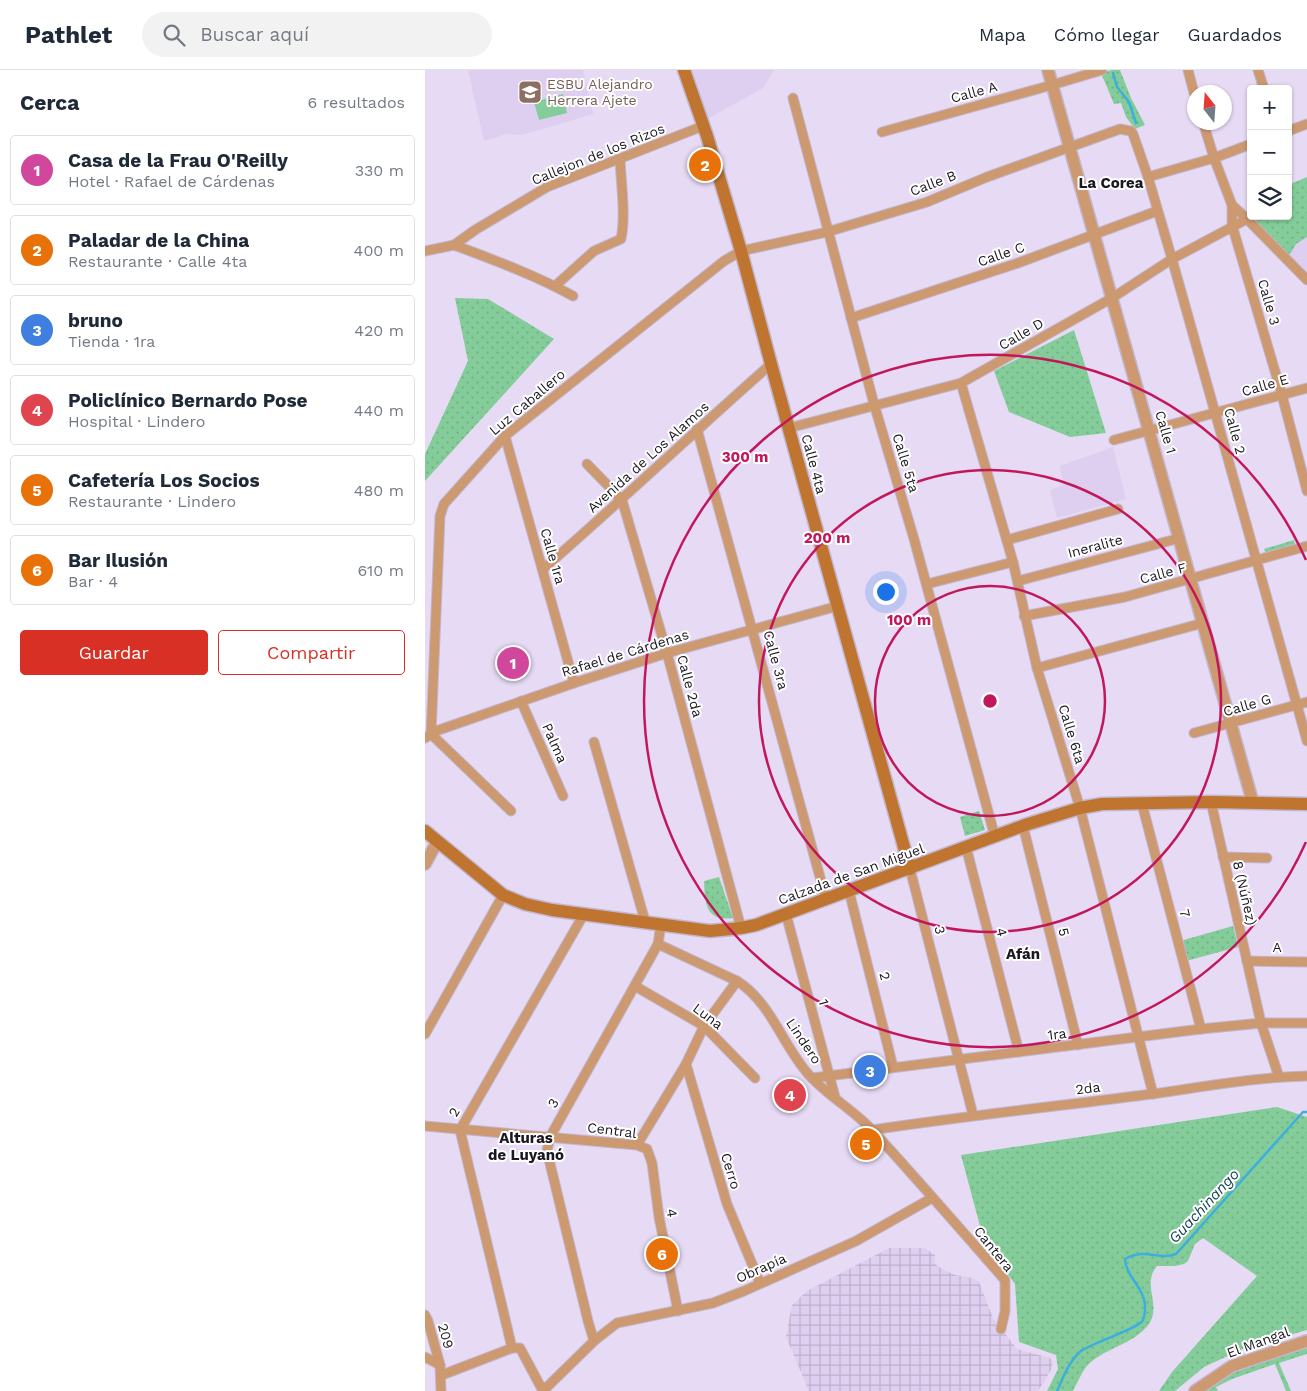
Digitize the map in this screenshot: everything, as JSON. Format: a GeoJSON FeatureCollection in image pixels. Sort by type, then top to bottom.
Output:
{"type":"FeatureCollection","features":[{"type":"Feature","properties":{"kind":"main road","name":"Calle 4ta"},"geometry":{"type":"LineString","coordinates":[[684,70],[741,251],[910,869]]}},
{"type":"Feature","properties":{"kind":"main road","name":"Calzada de San Miguel"},"geometry":{"type":"LineString","coordinates":[[425,831],[503,895],[525,904],[552,910],[710,931],[741,928],[786,914],[1023,826],[1080,808],[1102,804],[1211,802],[1307,804]]}},
{"type":"Feature","properties":{"kind":"street","name":"Calle 1"},"geometry":{"type":"LineString","coordinates":[[1048,70],[1253,803]]}},
{"type":"Feature","properties":{"kind":"street","name":"Calle A"},"geometry":{"type":"LineString","coordinates":[[882,132],[1101,70]]}},
{"type":"Feature","properties":{"kind":"street"},"geometry":{"type":"LineString","coordinates":[[1188,70],[1193,85]]}},
{"type":"Feature","properties":{"kind":"street"},"geometry":{"type":"LineString","coordinates":[[1258,70],[1263,85]]}},
{"type":"Feature","properties":{"kind":"street","name":"Calle 5ta"},"geometry":{"type":"LineString","coordinates":[[793,98],[874,404],[927,584],[995,837]]}},
{"type":"Feature","properties":{"kind":"street"},"geometry":{"type":"LineString","coordinates":[[1291,130],[1307,124]]}},
{"type":"Feature","properties":{"kind":"street","name":"Callejon de los Rizos"},"geometry":{"type":"LineString","coordinates":[[425,250],[454,245],[547,186],[703,126]]}},
{"type":"Feature","properties":{"kind":"street","name":"Calle B"},"geometry":{"type":"LineString","coordinates":[[741,251],[827,232],[927,202],[987,177],[1116,130],[1125,129],[1131,131]]}},
{"type":"Feature","properties":{"kind":"street","name":"Calle 3"},"geometry":{"type":"LineString","coordinates":[[1205,130],[1232,205],[1232,225],[1307,490]]}},
{"type":"Feature","properties":{"kind":"street","name":"Calle 2"},"geometry":{"type":"LineString","coordinates":[[1131,131],[1149,177],[1307,742]]}},
{"type":"Feature","properties":{"kind":"street"},"geometry":{"type":"LineString","coordinates":[[1149,177],[1214,158],[1247,146]]}},
{"type":"Feature","properties":{"kind":"street"},"geometry":{"type":"LineString","coordinates":[[555,286],[594,252],[621,239],[623,232],[620,159]]}},
{"type":"Feature","properties":{"kind":"street"},"geometry":{"type":"LineString","coordinates":[[1232,205],[1247,218]]}},
{"type":"Feature","properties":{"kind":"street","name":"Calle C"},"geometry":{"type":"LineString","coordinates":[[851,318],[1000,269],[1157,210]]}},
{"type":"Feature","properties":{"kind":"street","name":"Calle D"},"geometry":{"type":"LineString","coordinates":[[789,428],[874,404],[961,383],[1112,298],[1172,259],[1247,218]]}},
{"type":"Feature","properties":{"kind":"street"},"geometry":{"type":"LineString","coordinates":[[1249,220],[1307,280]]}},
{"type":"Feature","properties":{"kind":"street"},"geometry":{"type":"LineString","coordinates":[[454,245],[555,286],[573,296]]}},
{"type":"Feature","properties":{"kind":"street","name":"Luz Caballero"},"geometry":{"type":"LineString","coordinates":[[428,736],[440,516],[443,504],[505,436],[724,261],[741,251]]}},
{"type":"Feature","properties":{"kind":"street","name":"Avenida de Los Alamos"},"geometry":{"type":"LineString","coordinates":[[543,569],[622,500],[697,429],[771,364]]}},
{"type":"Feature","properties":{"kind":"street","name":"Calle 6ta"},"geometry":{"type":"LineString","coordinates":[[961,383],[1013,562],[1037,668],[1080,808],[1140,1037],[1153,1094]]}},
{"type":"Feature","properties":{"kind":"street","name":"Calle E"},"geometry":{"type":"LineString","coordinates":[[1114,440],[1307,388]]}},
{"type":"Feature","properties":{"kind":"street","name":"Calle 3ra"},"geometry":{"type":"LineString","coordinates":[[697,429],[754,630],[826,900]]}},
{"type":"Feature","properties":{"kind":"street","name":"Calle 1ra"},"geometry":{"type":"LineString","coordinates":[[505,436],[574,683]]}},
{"type":"Feature","properties":{"kind":"street","name":"Calle 2da"},"geometry":{"type":"LineString","coordinates":[[587,464],[622,500],[667,653],[741,928]]}},
{"type":"Feature","properties":{"kind":"street"},"geometry":{"type":"LineString","coordinates":[[1007,540],[1118,509]]}},
{"type":"Feature","properties":{"kind":"street","name":"Ineralite"},"geometry":{"type":"LineString","coordinates":[[1018,581],[1180,538]]}},
{"type":"Feature","properties":{"kind":"street","name":"Calle F"},"geometry":{"type":"LineString","coordinates":[[1024,616],[1125,597],[1307,546]]}},
{"type":"Feature","properties":{"kind":"street"},"geometry":{"type":"LineString","coordinates":[[927,584],[1013,562]]}},
{"type":"Feature","properties":{"kind":"street","name":"Rafael de Cárdenas"},"geometry":{"type":"LineString","coordinates":[[428,736],[436,731],[521,701],[667,653],[838,606]]}},
{"type":"Feature","properties":{"kind":"street"},"geometry":{"type":"LineString","coordinates":[[1037,668],[1203,623]]}},
{"type":"Feature","properties":{"kind":"street","name":"Palma"},"geometry":{"type":"LineString","coordinates":[[521,701],[563,796]]}},
{"type":"Feature","properties":{"kind":"street","name":"Calle G"},"geometry":{"type":"LineString","coordinates":[[1194,733],[1307,702]]}},
{"type":"Feature","properties":{"kind":"street"},"geometry":{"type":"LineString","coordinates":[[428,736],[511,811]]}},
{"type":"Feature","properties":{"kind":"street"},"geometry":{"type":"LineString","coordinates":[[594,742],[645,921]]}},
{"type":"Feature","properties":{"kind":"street","name":"8 (Núñez)"},"geometry":{"type":"LineString","coordinates":[[1211,802],[1261,1023],[1279,1076]]}},
{"type":"Feature","properties":{"kind":"street","name":"7"},"geometry":{"type":"LineString","coordinates":[[1142,804],[1201,1029]]}},
{"type":"Feature","properties":{"kind":"street","name":"5"},"geometry":{"type":"LineString","coordinates":[[1023,826],[1078,1045]]}},
{"type":"Feature","properties":{"kind":"street"},"geometry":{"type":"LineString","coordinates":[[425,864],[437,842]]}},
{"type":"Feature","properties":{"kind":"street","name":"4"},"geometry":{"type":"LineString","coordinates":[[966,847],[1019,1052]]}},
{"type":"Feature","properties":{"kind":"street"},"geometry":{"type":"LineString","coordinates":[[1223,858],[1267,858]]}},
{"type":"Feature","properties":{"kind":"street","name":"3"},"geometry":{"type":"LineString","coordinates":[[910,869],[973,1115]]}},
{"type":"Feature","properties":{"kind":"street","name":"2"},"geometry":{"type":"LineString","coordinates":[[849,891],[893,1067]]}},
{"type":"Feature","properties":{"kind":"street"},"geometry":{"type":"LineString","coordinates":[[425,1034],[503,895]]}},
{"type":"Feature","properties":{"kind":"street","name":"2"},"geometry":{"type":"LineString","coordinates":[[543,1391],[516,1348],[460,1130],[584,914]]}},
{"type":"Feature","properties":{"kind":"street","name":"1"},"geometry":{"type":"LineString","coordinates":[[786,914],[835,1097]]}},
{"type":"Feature","properties":{"kind":"street","name":"3"},"geometry":{"type":"LineString","coordinates":[[549,1137],[658,944],[661,924]]}},
{"type":"Feature","properties":{"kind":"street","name":"Lindero"},"geometry":{"type":"LineString","coordinates":[[658,944],[745,986],[757,998],[811,1078],[872,1130],[932,1198]]}},
{"type":"Feature","properties":{"kind":"street","name":"A"},"geometry":{"type":"LineString","coordinates":[[1247,962],[1307,962]]}},
{"type":"Feature","properties":{"kind":"street"},"geometry":{"type":"LineString","coordinates":[[637,1145],[686,1064],[704,1026],[737,981]]}},
{"type":"Feature","properties":{"kind":"street","name":"Luna"},"geometry":{"type":"LineString","coordinates":[[635,986],[704,1026],[755,1078]]}},
{"type":"Feature","properties":{"kind":"street","name":"1ra"},"geometry":{"type":"LineString","coordinates":[[811,1078],[1201,1029],[1261,1023],[1307,1023]]}},
{"type":"Feature","properties":{"kind":"street","name":"Cerro"},"geometry":{"type":"LineString","coordinates":[[686,1064],[727,1204],[760,1284]]}},
{"type":"Feature","properties":{"kind":"street","name":"2da"},"geometry":{"type":"LineString","coordinates":[[872,1130],[973,1115],[1153,1094],[1279,1076],[1307,1076]]}},
{"type":"Feature","properties":{"kind":"street","name":"Central"},"geometry":{"type":"LineString","coordinates":[[425,1126],[637,1145],[647,1149]]}},
{"type":"Feature","properties":{"kind":"street"},"geometry":{"type":"LineString","coordinates":[[549,1137],[547,1151],[594,1341]]}},
{"type":"Feature","properties":{"kind":"street","name":"4"},"geometry":{"type":"LineString","coordinates":[[647,1149],[652,1163],[659,1217],[678,1310]]}},
{"type":"Feature","properties":{"kind":"street","name":"Obrapía"},"geometry":{"type":"LineString","coordinates":[[543,1391],[594,1341],[617,1323],[713,1303],[856,1241],[932,1198]]}},
{"type":"Feature","properties":{"kind":"street","name":"Cantera"},"geometry":{"type":"LineString","coordinates":[[932,1198],[1005,1280],[1005,1311],[1001,1329]]}},
{"type":"Feature","properties":{"kind":"street","name":"209"},"geometry":{"type":"LineString","coordinates":[[425,1315],[440,1365],[442,1375],[441,1391]]}},
{"type":"Feature","properties":{"kind":"street","name":"El Mangal"},"geometry":{"type":"LineString","coordinates":[[1195,1391],[1231,1366],[1307,1341]]}},
{"type":"Feature","properties":{"kind":"street"},"geometry":{"type":"LineString","coordinates":[[442,1375],[516,1348]]}},
{"type":"Feature","properties":{"kind":"street"},"geometry":{"type":"LineString","coordinates":[[425,1357],[440,1365]]}},
{"type":"Feature","properties":{"kind":"shaded area","name":"ESBU Alejandro Herrera Ajete"},"geometry":{"type":"Polygon","coordinates":[[[468,70],[583,70],[593,114],[522,135],[506,134],[484,141],[468,70]]]}},
{"type":"Feature","properties":{"kind":"shaded area"},"geometry":{"type":"Polygon","coordinates":[[[689,70],[774,70],[763,88],[707,119],[689,70]]]}},
{"type":"Feature","properties":{"kind":"shaded area"},"geometry":{"type":"Polygon","coordinates":[[[1307,237],[1307,280],[1287,259],[1296,244],[1307,237]]]}},
{"type":"Feature","properties":{"kind":"shaded area"},"geometry":{"type":"Polygon","coordinates":[[[1113,447],[1126,499],[1057,518],[1050,490],[1064,485],[1060,466],[1113,447]]]}},
{"type":"Feature","properties":{"kind":"shaded area"},"geometry":{"type":"Polygon","coordinates":[[[889,1248],[925,1248],[935,1255],[935,1264],[942,1269],[979,1282],[993,1318],[1017,1349],[1050,1358],[1053,1362],[1051,1370],[1038,1391],[809,1391],[786,1337],[792,1305],[807,1291],[889,1248]]]}},
{"type":"Feature","properties":{"kind":"green space"},"geometry":{"type":"Polygon","coordinates":[[[1120,70],[1131,98],[1145,125],[1135,129],[1126,117],[1121,103],[1114,104],[1101,73],[1120,70]]]}},
{"type":"Feature","properties":{"kind":"green space"},"geometry":{"type":"Polygon","coordinates":[[[563,94],[567,113],[539,120],[534,102],[563,94]]]}},
{"type":"Feature","properties":{"kind":"green space"},"geometry":{"type":"Polygon","coordinates":[[[1307,177],[1307,237],[1296,244],[1289,256],[1255,220],[1292,220],[1292,183],[1307,177]]]}},
{"type":"Feature","properties":{"kind":"green space"},"geometry":{"type":"Polygon","coordinates":[[[455,298],[488,299],[554,339],[425,481],[425,454],[468,361],[455,298]]]}},
{"type":"Feature","properties":{"kind":"green space"},"geometry":{"type":"Polygon","coordinates":[[[1074,330],[1106,433],[1070,437],[1009,412],[994,371],[1074,330]]]}},
{"type":"Feature","properties":{"kind":"green space"},"geometry":{"type":"Polygon","coordinates":[[[1294,540],[1295,545],[1266,554],[1264,549],[1294,540]]]}},
{"type":"Feature","properties":{"kind":"green space"},"geometry":{"type":"Polygon","coordinates":[[[979,811],[985,830],[965,836],[960,817],[979,811]]]}},
{"type":"Feature","properties":{"kind":"green space"},"geometry":{"type":"Polygon","coordinates":[[[719,877],[733,918],[717,917],[708,909],[704,881],[719,877]]]}},
{"type":"Feature","properties":{"kind":"green space"},"geometry":{"type":"Polygon","coordinates":[[[1233,926],[1238,947],[1186,961],[1180,941],[1233,926]]]}},
{"type":"Feature","properties":{"kind":"green space"},"geometry":{"type":"Polygon","coordinates":[[[1277,1107],[1307,1117],[1307,1330],[1247,1347],[1204,1367],[1175,1391],[1159,1391],[1172,1372],[1257,1276],[1203,1238],[1195,1244],[1188,1261],[1184,1264],[1157,1266],[1151,1280],[1152,1317],[1143,1331],[1092,1361],[1084,1370],[1073,1391],[1047,1391],[1058,1369],[1056,1355],[1019,1342],[1015,1284],[984,1241],[961,1155],[1277,1107]]]}},
{"type":"Feature","properties":{"kind":"green space"},"geometry":{"type":"Polygon","coordinates":[[[1307,1348],[1307,1354],[1279,1363],[1291,1391],[1286,1391],[1275,1364],[1232,1379],[1216,1387],[1218,1391],[1201,1391],[1212,1383],[1238,1370],[1307,1348]]]}},
{"type":"Feature","properties":{"kind":"waterway"},"geometry":{"type":"LineString","coordinates":[[1113,73],[1117,87],[1129,102],[1136,123]]}},
{"type":"Feature","properties":{"kind":"waterway","name":"Guachinango"},"geometry":{"type":"LineString","coordinates":[[1057,1391],[1064,1375],[1081,1351],[1134,1327],[1143,1320],[1145,1310],[1144,1299],[1128,1271],[1125,1259],[1140,1254],[1163,1256],[1176,1254],[1303,1112],[1307,1112]]}},
{"type":"Feature","properties":{"kind":"place","name":"ESBU Alejandro Herrera Ajete"},"geometry":{"type":"Point","coordinates":[530,92]}},
{"type":"Feature","properties":{"kind":"place","name":"Paladar de la China"},"geometry":{"type":"Point","coordinates":[705,165]}},
{"type":"Feature","properties":{"kind":"place","name":"Casa de la Frau O'Reilly"},"geometry":{"type":"Point","coordinates":[513,663]}},
{"type":"Feature","properties":{"kind":"place","name":"bruno"},"geometry":{"type":"Point","coordinates":[870,1071]}},
{"type":"Feature","properties":{"kind":"place","name":"Policlínico Bernardo Pose"},"geometry":{"type":"Point","coordinates":[790,1095]}},
{"type":"Feature","properties":{"kind":"place","name":"Cafetería Los Socios"},"geometry":{"type":"Point","coordinates":[866,1144]}},
{"type":"Feature","properties":{"kind":"place","name":"Bar Ilusión"},"geometry":{"type":"Point","coordinates":[662,1254]}},
{"type":"Feature","properties":{"kind":"district","name":"La Corea"},"geometry":{"type":"Point","coordinates":[1111,183]}},
{"type":"Feature","properties":{"kind":"district","name":"Afán"},"geometry":{"type":"Point","coordinates":[1023,954]}},
{"type":"Feature","properties":{"kind":"district","name":"Alturas de Luyanó"},"geometry":{"type":"Point","coordinates":[526,1146]}}]}
